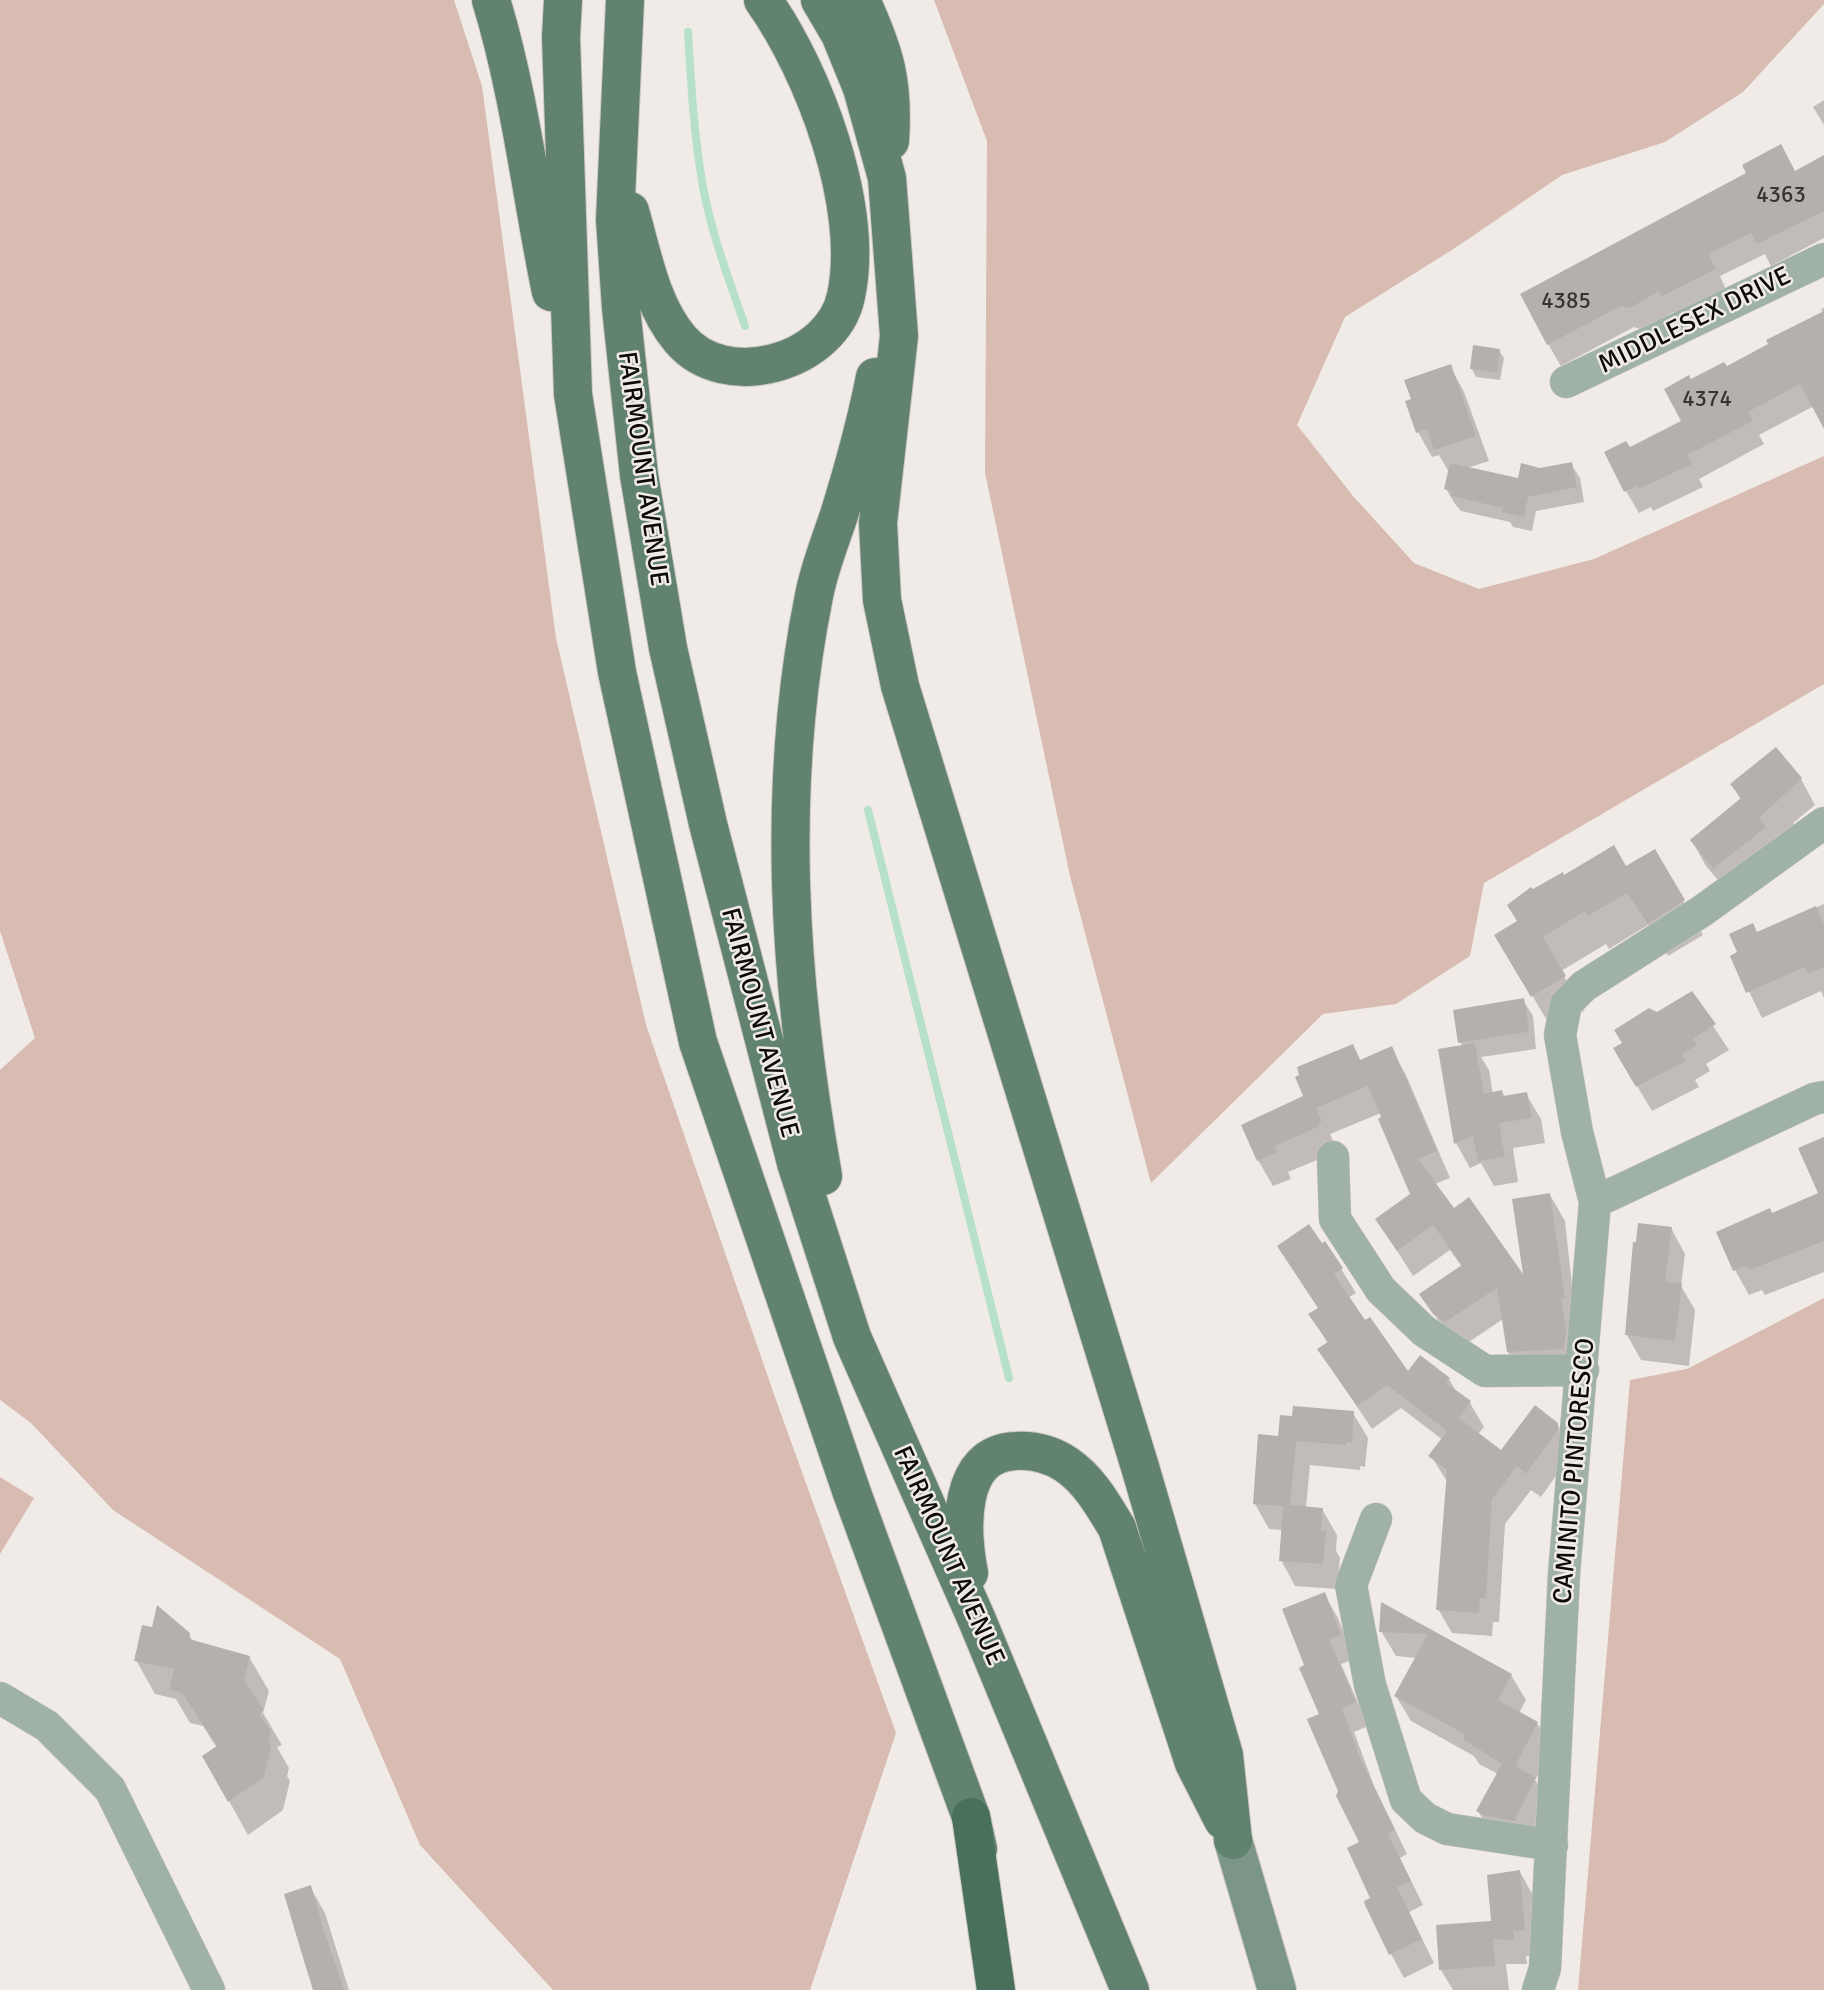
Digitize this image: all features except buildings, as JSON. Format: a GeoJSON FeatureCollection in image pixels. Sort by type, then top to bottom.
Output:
{"type":"FeatureCollection","features":[{"type":"Feature","properties":{"kind":"highway"},"geometry":{"type":"LineString","coordinates":[[971,1817],[996,1990]]}},
{"type":"Feature","properties":{"kind":"main road"},"geometry":{"type":"LineString","coordinates":[[491,0],[511,64],[530,190],[573,394]]}},
{"type":"Feature","properties":{"kind":"main road","name":"FAIRMOUNT AVENUE"},"geometry":{"type":"LineString","coordinates":[[563,0],[561,37],[573,394],[617,672],[698,1042],[852,1493],[971,1817],[1013,1990]]}},
{"type":"Feature","properties":{"kind":"main road","name":"FAIRMOUNT AVENUE"},"geometry":{"type":"LineString","coordinates":[[625,0],[615,220],[621,308],[639,475],[668,648],[708,824],[796,1163],[852,1337],[977,1620],[1130,1990]]}},
{"type":"Feature","properties":{"kind":"main road"},"geometry":{"type":"LineString","coordinates":[[619,175],[662,312],[680,340],[704,359],[732,366],[770,365],[804,352],[832,329],[846,298],[851,258],[844,201],[812,85],[763,0]]}},
{"type":"Feature","properties":{"kind":"main road"},"geometry":{"type":"LineString","coordinates":[[820,0],[840,34],[862,88],[887,178]]}},
{"type":"Feature","properties":{"kind":"main road"},"geometry":{"type":"LineString","coordinates":[[862,0],[885,54],[892,103],[887,178],[899,336],[878,523],[882,600],[900,686],[1140,1467],[1224,1755],[1233,1840]]}},
{"type":"Feature","properties":{"kind":"main road"},"geometry":{"type":"LineString","coordinates":[[852,1337],[811,1107],[796,1000],[789,786],[799,684],[814,594],[864,420],[894,282]]}},
{"type":"Feature","properties":{"kind":"main road"},"geometry":{"type":"LineString","coordinates":[[977,1620],[964,1549],[963,1515],[968,1490],[981,1466],[1003,1451],[1033,1450],[1067,1465],[1096,1493],[1117,1528],[1194,1763],[1233,1840]]}},
{"type":"Feature","properties":{"kind":"street","name":"MIDDLESEX DRIVE"},"geometry":{"type":"LineString","coordinates":[[1566,382],[1824,259]]}},
{"type":"Feature","properties":{"kind":"street","name":"CAMINITO PINTORESCO"},"geometry":{"type":"LineString","coordinates":[[1538,1990],[1545,1968],[1564,1574],[1595,1202],[1577,1132],[1560,1035],[1566,1004],[1584,986],[1702,911],[1824,823]]}},
{"type":"Feature","properties":{"kind":"street"},"geometry":{"type":"LineString","coordinates":[[1595,1202],[1814,1099],[1824,1097]]}},
{"type":"Feature","properties":{"kind":"street"},"geometry":{"type":"LineString","coordinates":[[1333,1157],[1335,1219],[1381,1290],[1424,1331],[1485,1371],[1583,1370]]}},
{"type":"Feature","properties":{"kind":"street"},"geometry":{"type":"LineString","coordinates":[[1376,1519],[1351,1585],[1370,1685],[1406,1800],[1425,1818],[1447,1829],[1552,1844]]}},
{"type":"Feature","properties":{"kind":"street"},"geometry":{"type":"LineString","coordinates":[[0,1698],[47,1726],[110,1789],[209,1990]]}},
{"type":"Feature","properties":{"kind":"street"},"geometry":{"type":"LineString","coordinates":[[1233,1840],[1277,1990]]}},
{"type":"Feature","properties":{"kind":"shaded area"},"geometry":{"type":"Polygon","coordinates":[[[0,0],[454,0],[482,86],[556,638],[646,1025],[776,1400],[896,1733],[810,1990],[553,1990],[420,1845],[340,1659],[113,1510],[31,1423],[0,1400],[0,1070],[35,1038],[0,931],[0,0]]]}},
{"type":"Feature","properties":{"kind":"shaded area"},"geometry":{"type":"Polygon","coordinates":[[[934,0],[1824,0],[1824,4],[1743,92],[1665,142],[1562,175],[1458,246],[1345,317],[1297,425],[1353,496],[1414,563],[1479,589],[1594,559],[1824,456],[1824,684],[1484,883],[1470,956],[1396,1004],[1323,1014],[1151,1183],[1070,876],[985,473],[987,141],[934,0]]]}},
{"type":"Feature","properties":{"kind":"shaded area"},"geometry":{"type":"Polygon","coordinates":[[[1824,1298],[1824,1990],[1578,1990],[1630,1380],[1687,1369],[1824,1298]]]}},
{"type":"Feature","properties":{"kind":"shaded area"},"geometry":{"type":"Polygon","coordinates":[[[0,1477],[34,1498],[0,1554],[0,1477]]]}},
{"type":"Feature","properties":{"kind":"waterway"},"geometry":{"type":"LineString","coordinates":[[688,32],[695,129],[703,187],[716,240],[745,326]]}},
{"type":"Feature","properties":{"kind":"waterway"},"geometry":{"type":"LineString","coordinates":[[868,810],[1009,1378]]}}]}
